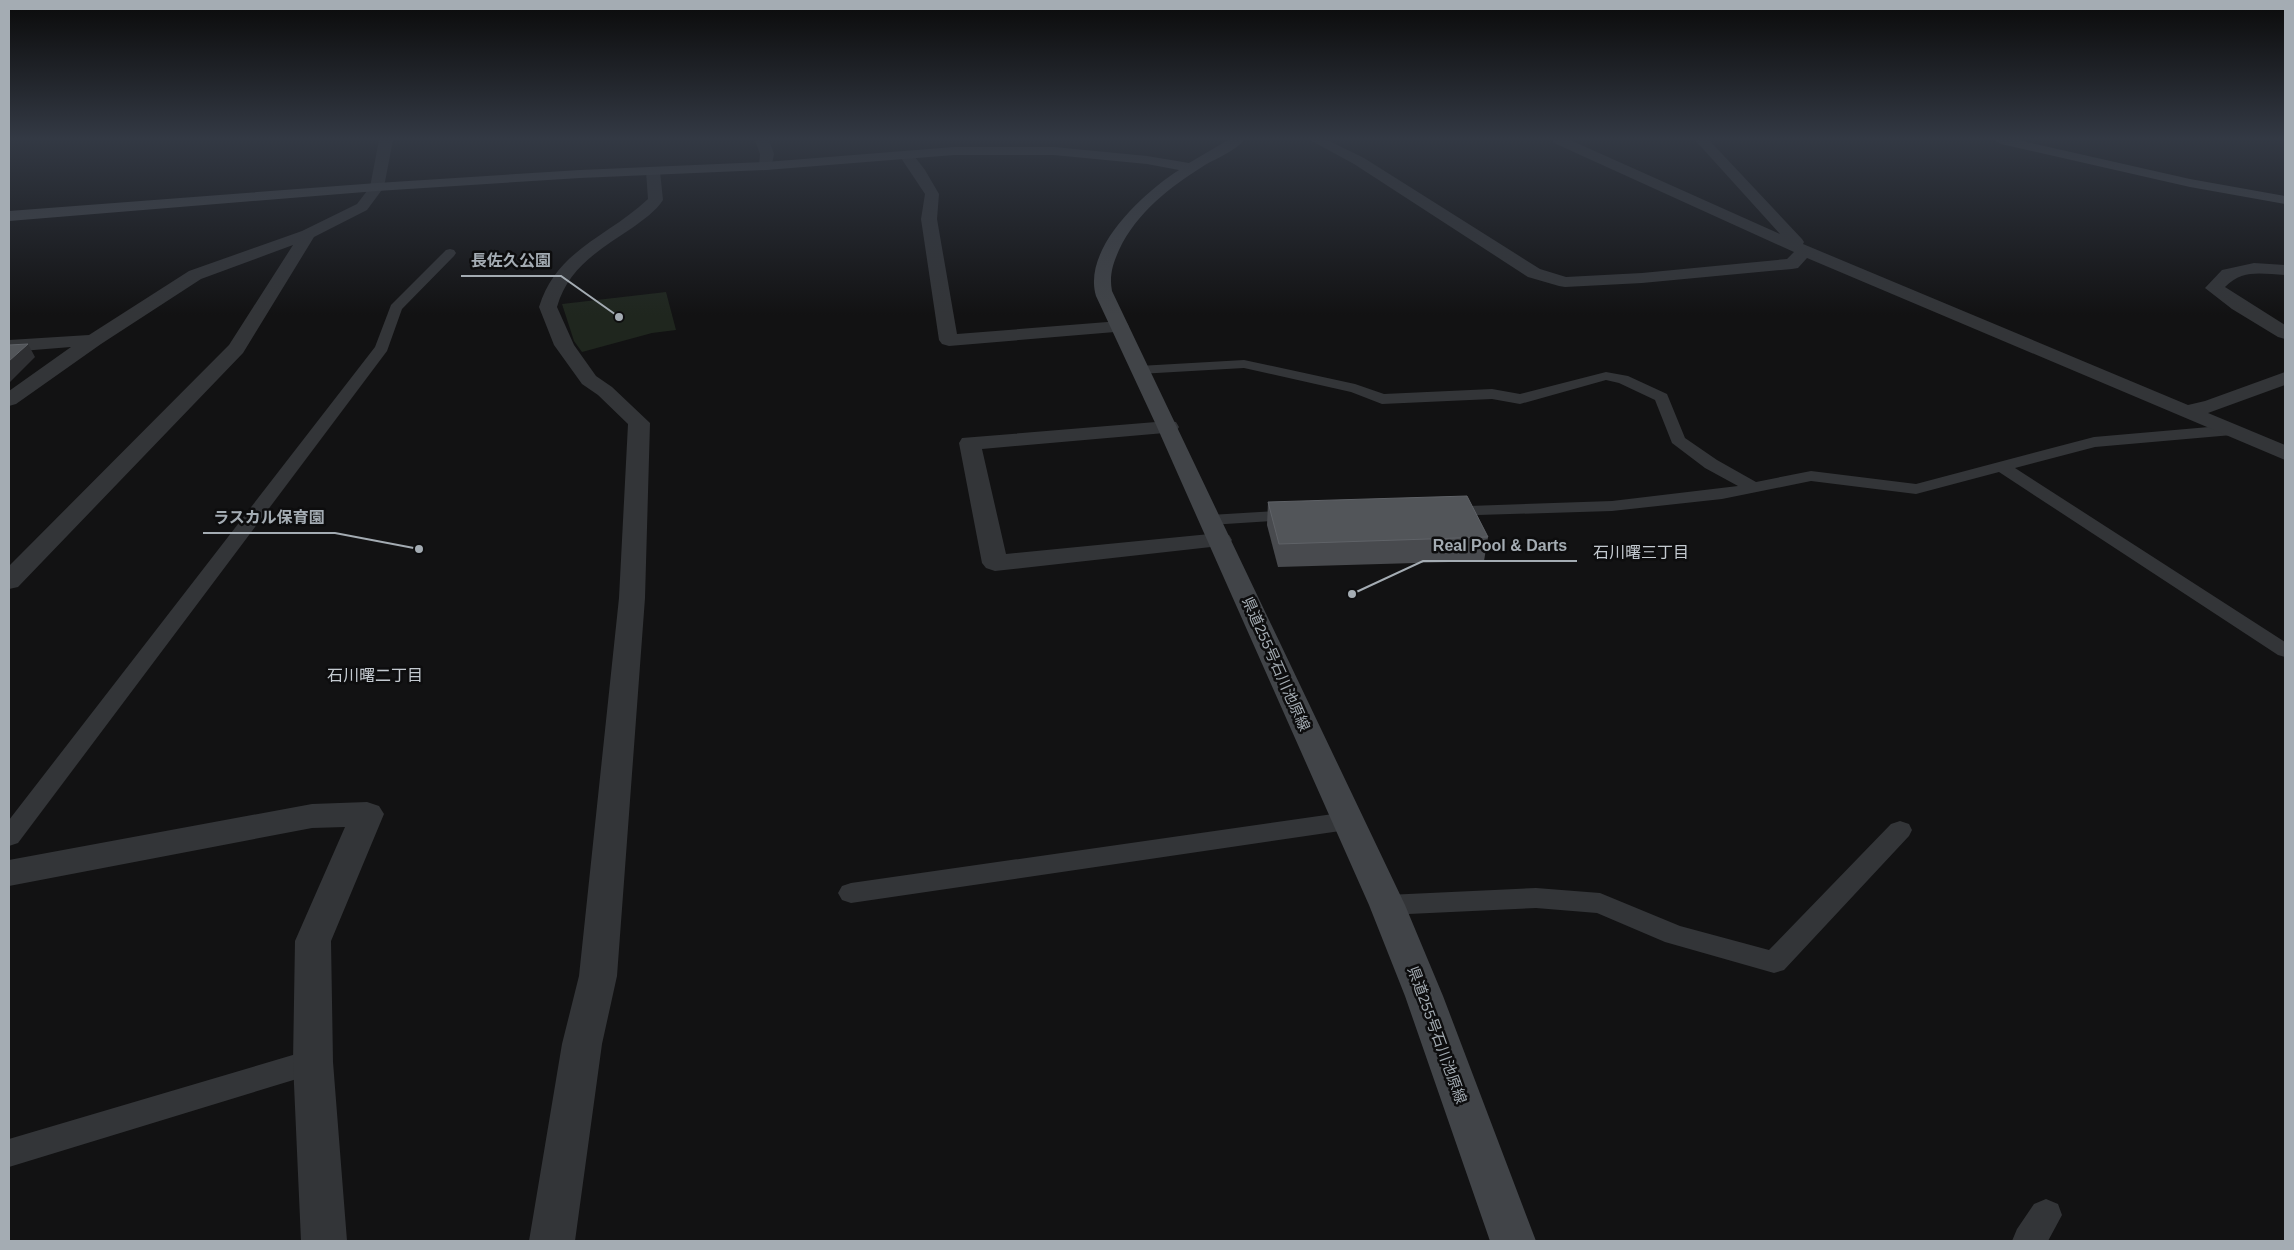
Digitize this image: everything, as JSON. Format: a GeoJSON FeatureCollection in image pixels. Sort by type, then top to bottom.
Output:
{"type":"FeatureCollection","features":[{"type":"Feature","properties":{"kind":"main road"},"geometry":{"type":"LineString","coordinates":[[9,216],[233,198]]}},
{"type":"Feature","properties":{"kind":"main road","name":"県道255号石川池原線"},"geometry":{"type":"LineString","coordinates":[[1153,198],[1133,213],[1113,243],[1103,270],[1102,282],[1139,370],[1168,427],[1387,905],[1424,996],[1513,1241]]}},
{"type":"Feature","properties":{"kind":"street"},"geometry":{"type":"LineString","coordinates":[[9,400],[94,340],[194,275],[308,234],[362,207],[368,198]]}},
{"type":"Feature","properties":{"kind":"street"},"geometry":{"type":"LineString","coordinates":[[552,1241],[582,1044],[598,976],[632,598],[638,423],[605,391],[589,380],[564,345],[548,307],[557,284],[572,266],[592,247],[647,211],[656,198]]}},
{"type":"Feature","properties":{"kind":"street"},"geometry":{"type":"LineString","coordinates":[[931,198],[929,219],[949,340],[1120,327]]}},
{"type":"Feature","properties":{"kind":"street"},"geometry":{"type":"LineString","coordinates":[[1418,198],[1534,273],[1565,282],[1642,278],[1792,264],[1804,251]]}},
{"type":"Feature","properties":{"kind":"street"},"geometry":{"type":"LineString","coordinates":[[1688,198],[1804,251],[2189,411],[2285,453]]}},
{"type":"Feature","properties":{"kind":"street"},"geometry":{"type":"LineString","coordinates":[[1756,198],[1804,251]]}},
{"type":"Feature","properties":{"kind":"street"},"geometry":{"type":"LineString","coordinates":[[9,581],[236,349],[308,234]]}},
{"type":"Feature","properties":{"kind":"street"},"geometry":{"type":"LineString","coordinates":[[2285,270],[2254,268],[2228,274],[2214,288],[2238,305],[2285,333]]}},
{"type":"Feature","properties":{"kind":"street"},"geometry":{"type":"LineString","coordinates":[[9,346],[94,340]]}},
{"type":"Feature","properties":{"kind":"street"},"geometry":{"type":"LineString","coordinates":[[2189,411],[2211,406],[2285,378]]}},
{"type":"Feature","properties":{"kind":"street"},"geometry":{"type":"LineString","coordinates":[[1168,427],[970,443],[995,563],[1215,530]]}},
{"type":"Feature","properties":{"kind":"street"},"geometry":{"type":"LineString","coordinates":[[9,873],[312,816],[367,814],[313,941],[313,1062],[324,1241]]}},
{"type":"Feature","properties":{"kind":"lane"},"geometry":{"type":"LineString","coordinates":[[9,837],[382,348],[396,308],[450,253]]}},
{"type":"Feature","properties":{"kind":"lane"},"geometry":{"type":"LineString","coordinates":[[1139,370],[1244,364],[1355,388],[1382,399],[1492,394],[1520,399],[1606,376],[1623,379],[1662,397],[1678,440],[1712,464],[1754,488]]}},
{"type":"Feature","properties":{"kind":"lane"},"geometry":{"type":"LineString","coordinates":[[1433,511],[1612,506],[1722,494],[1811,476],[1916,489],[2094,442],[2232,430]]}},
{"type":"Feature","properties":{"kind":"lane"},"geometry":{"type":"LineString","coordinates":[[2002,466],[2285,651]]}},
{"type":"Feature","properties":{"kind":"lane"},"geometry":{"type":"LineString","coordinates":[[1215,530],[1314,514]]}},
{"type":"Feature","properties":{"kind":"lane"},"geometry":{"type":"LineString","coordinates":[[851,893],[1347,820]]}},
{"type":"Feature","properties":{"kind":"lane"},"geometry":{"type":"LineString","coordinates":[[1387,905],[1536,898],[1600,903],[1674,936],[1774,962],[1900,830]]}},
{"type":"Feature","properties":{"kind":"lane"},"geometry":{"type":"LineString","coordinates":[[9,1153],[313,1062]]}},
{"type":"Feature","properties":{"kind":"shaded area"},"geometry":{"type":"Polygon","coordinates":[[[666,292],[676,330],[652,333],[582,352],[574,341],[562,304],[666,292]]]}},
{"type":"Feature","properties":{"kind":"building"},"geometry":{"type":"Polygon","coordinates":[[[28,344],[9,361],[9,345],[28,344]]]}},
{"type":"Feature","properties":{"kind":"building"},"geometry":{"type":"Polygon","coordinates":[[[1467,496],[1488,537],[1279,544],[1268,502],[1467,496]]]}},
{"type":"Feature","properties":{"kind":"place","name":"長佐久公園"},"geometry":{"type":"Point","coordinates":[619,317]}},
{"type":"Feature","properties":{"kind":"place","name":"ラスカル保育園"},"geometry":{"type":"Point","coordinates":[419,549]}},
{"type":"Feature","properties":{"kind":"place","name":"Real Pool & Darts"},"geometry":{"type":"Point","coordinates":[1352,594]}},
{"type":"Feature","properties":{"kind":"district","name":"石川曙三丁目"},"geometry":{"type":"Point","coordinates":[1641,552]}},
{"type":"Feature","properties":{"kind":"district","name":"石川曙二丁目"},"geometry":{"type":"Point","coordinates":[375,675]}}]}
